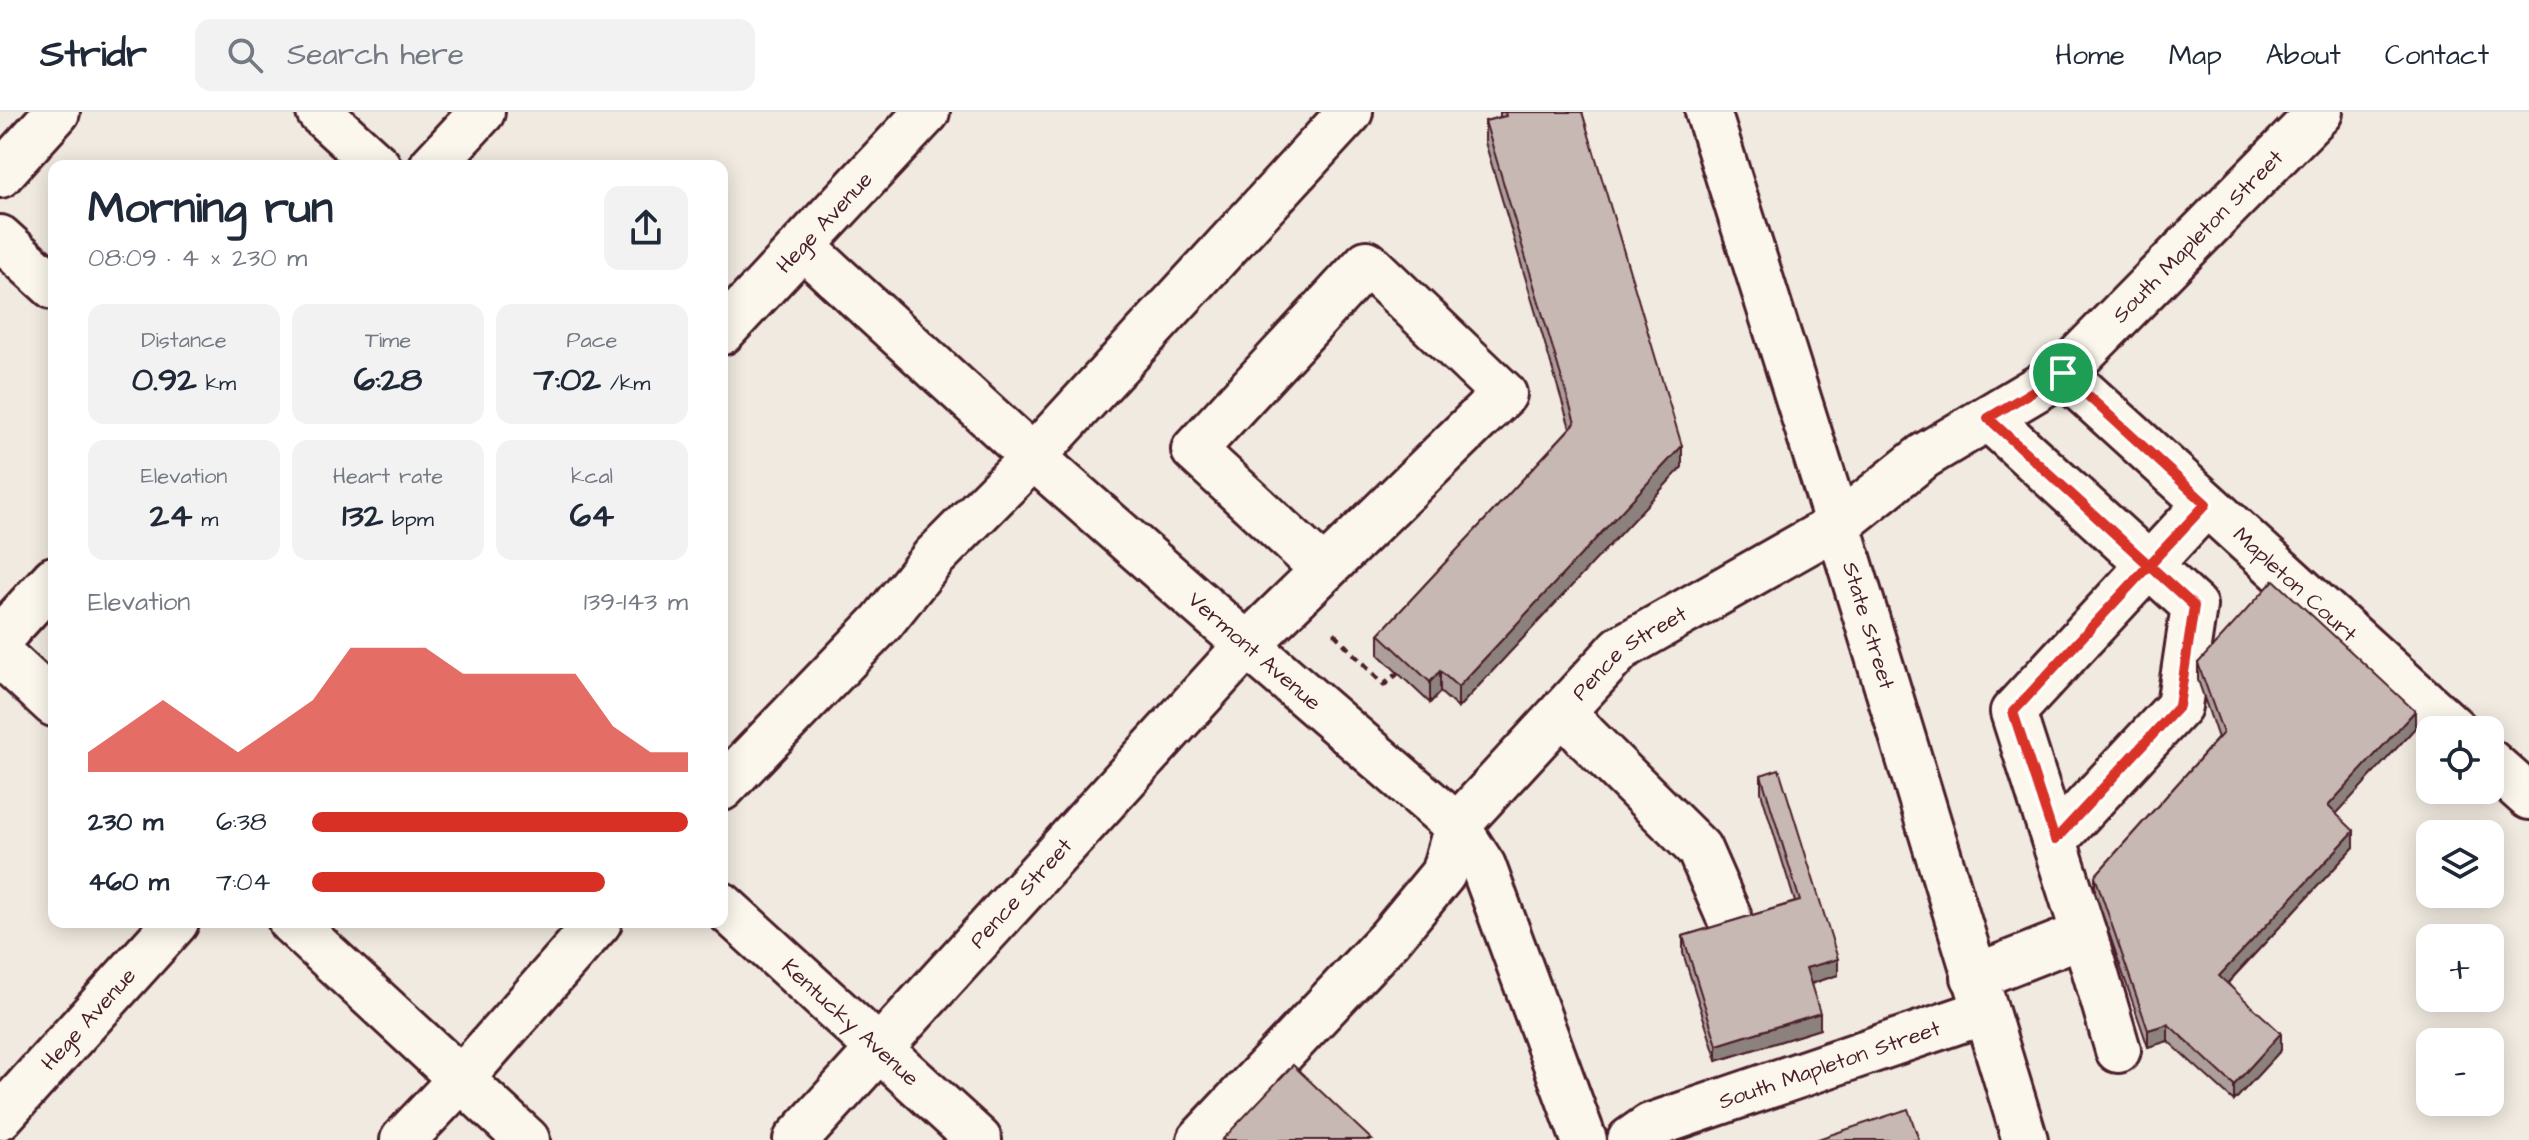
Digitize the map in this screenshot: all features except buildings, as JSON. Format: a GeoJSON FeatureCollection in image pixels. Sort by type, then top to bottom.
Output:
{"type":"FeatureCollection","features":[{"type":"Feature","properties":{"kind":"main road"},"geometry":{"type":"LineString","coordinates":[[0,175],[57,112]]}},
{"type":"Feature","properties":{"kind":"main road"},"geometry":{"type":"LineString","coordinates":[[319,112],[371,160]]}},
{"type":"Feature","properties":{"kind":"main road"},"geometry":{"type":"LineString","coordinates":[[438,160],[482,112]]}},
{"type":"Feature","properties":{"kind":"main road","name":"Hege Avenue"},"geometry":{"type":"LineString","coordinates":[[728,326],[927,112]]}},
{"type":"Feature","properties":{"kind":"main road"},"geometry":{"type":"LineString","coordinates":[[728,782],[882,622],[934,557],[1033,457],[1350,112]]}},
{"type":"Feature","properties":{"kind":"main road","name":"State Street"},"geometry":{"type":"LineString","coordinates":[[1708,112],[1838,525],[2025,1140]]}},
{"type":"Feature","properties":{"kind":"main road","name":"South Mapleton Street"},"geometry":{"type":"LineString","coordinates":[[1838,525],[1924,456],[2063,373],[2320,112]]}},
{"type":"Feature","properties":{"kind":"main road"},"geometry":{"type":"LineString","coordinates":[[0,238],[48,282]]}},
{"type":"Feature","properties":{"kind":"main road","name":"Vermont Avenue"},"geometry":{"type":"LineString","coordinates":[[803,247],[1033,457],[1457,826],[1483,866],[1584,1140]]}},
{"type":"Feature","properties":{"kind":"main road","name":"Pence Street"},"geometry":{"type":"LineString","coordinates":[[796,1140],[1247,645],[1324,570],[1504,394],[1367,263],[1194,450],[1324,570]]}},
{"type":"Feature","properties":{"kind":"main road","name":"Mapleton Court"},"geometry":{"type":"LineString","coordinates":[[2063,373],[2440,716]]}},
{"type":"Feature","properties":{"kind":"main road"},"geometry":{"type":"LineString","coordinates":[[1988,418],[2194,606],[2179,706],[2055,840]]}},
{"type":"Feature","properties":{"kind":"main road"},"geometry":{"type":"LineString","coordinates":[[2118,1050],[2013,712],[2206,504]]}},
{"type":"Feature","properties":{"kind":"main road","name":"Pence Street"},"geometry":{"type":"LineString","coordinates":[[1457,826],[1621,648],[1838,525]]}},
{"type":"Feature","properties":{"kind":"main road"},"geometry":{"type":"LineString","coordinates":[[0,638],[48,586]]}},
{"type":"Feature","properties":{"kind":"main road"},"geometry":{"type":"LineString","coordinates":[[0,654],[48,698]]}},
{"type":"Feature","properties":{"kind":"main road"},"geometry":{"type":"LineString","coordinates":[[1563,711],[1699,849],[1728,915]]}},
{"type":"Feature","properties":{"kind":"main road"},"geometry":{"type":"LineString","coordinates":[[2504,775],[2529,797]]}},
{"type":"Feature","properties":{"kind":"main road"},"geometry":{"type":"LineString","coordinates":[[1200,1140],[1390,938],[1443,874],[1457,826]]}},
{"type":"Feature","properties":{"kind":"main road","name":"Kentucky Avenue"},"geometry":{"type":"LineString","coordinates":[[728,911],[979,1140]]}},
{"type":"Feature","properties":{"kind":"main road","name":"Hege Avenue"},"geometry":{"type":"LineString","coordinates":[[0,1117],[171,928]]}},
{"type":"Feature","properties":{"kind":"main road"},"geometry":{"type":"LineString","coordinates":[[297,928],[527,1140]]}},
{"type":"Feature","properties":{"kind":"main road"},"geometry":{"type":"LineString","coordinates":[[403,1140],[594,928]]}},
{"type":"Feature","properties":{"kind":"main road","name":"South Mapleton Street"},"geometry":{"type":"LineString","coordinates":[[1630,1140],[1650,1126],[1979,994],[2084,934]]}},
{"type":"Feature","properties":{"kind":"path"},"geometry":{"type":"LineString","coordinates":[[1334,633],[1384,685],[1398,673]]}},
{"type":"Feature","properties":{"kind":"route"},"geometry":{"type":"LineString","coordinates":[[2063,373],[1988,418],[2149,565],[2013,712],[2055,840],[2179,706],[2194,606],[2149,565],[2206,504],[2063,373]]}}]}
